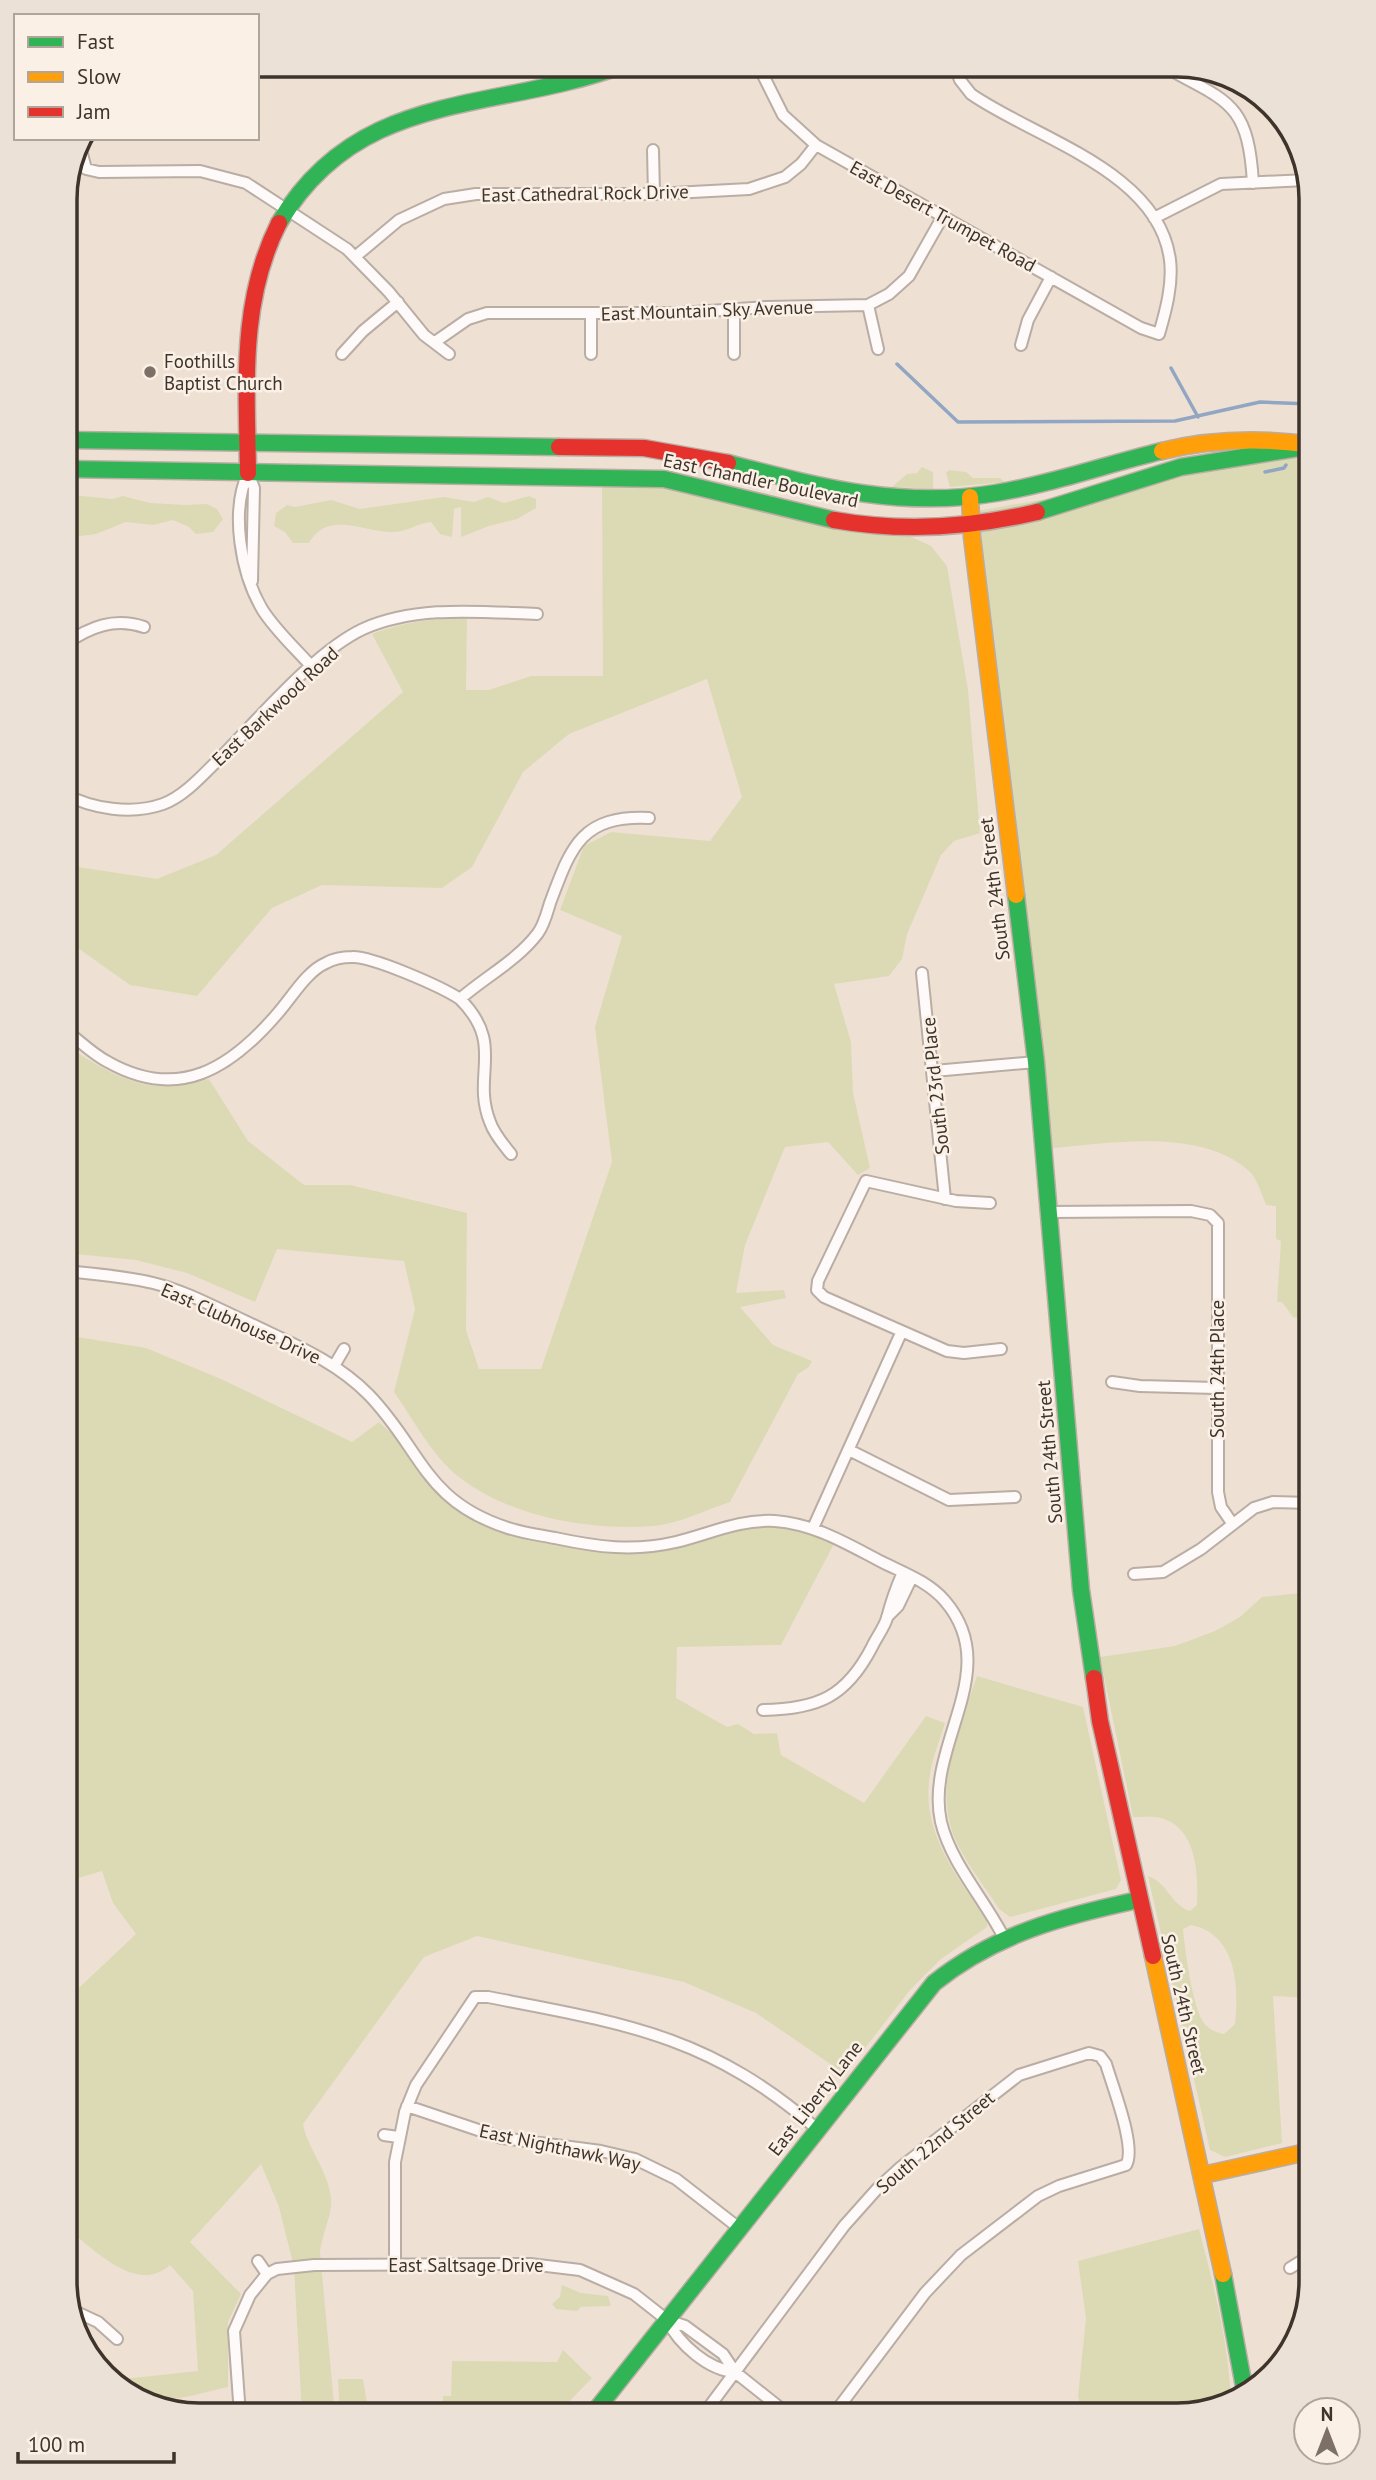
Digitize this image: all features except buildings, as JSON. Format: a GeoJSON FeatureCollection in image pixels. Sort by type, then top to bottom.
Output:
{"type":"FeatureCollection","features":[{"type":"Feature","properties":{"kind":"street"},"geometry":{"type":"LineString","coordinates":[[312,667],[262,609],[242,560],[241,489],[248,473],[252,300],[262,261],[289,209],[308,184],[335,158],[362,138],[393,122],[444,107],[557,87],[587,77]]}},
{"type":"Feature","properties":{"kind":"street","name":"East Desert Trumpet Road"},"geometry":{"type":"LineString","coordinates":[[764,77],[783,115],[816,145],[1141,328],[1159,334],[1168,298],[1170,258],[1154,218]]}},
{"type":"Feature","properties":{"kind":"street"},"geometry":{"type":"LineString","coordinates":[[959,77],[971,94],[1125,183],[1154,218],[1212,187],[1297,181]]}},
{"type":"Feature","properties":{"kind":"street"},"geometry":{"type":"LineString","coordinates":[[1182,77],[1225,101],[1239,114],[1246,131],[1253,183]]}},
{"type":"Feature","properties":{"kind":"street","name":"East Cathedral Rock Drive"},"geometry":{"type":"LineString","coordinates":[[356,256],[398,220],[444,199],[499,194],[654,194],[762,186],[794,171],[816,145]]}},
{"type":"Feature","properties":{"kind":"street"},"geometry":{"type":"LineString","coordinates":[[653,150],[654,194]]}},
{"type":"Feature","properties":{"kind":"street"},"geometry":{"type":"LineString","coordinates":[[84,160],[86,169],[99,172],[214,173],[246,183],[289,209],[356,256],[424,335],[449,354]]}},
{"type":"Feature","properties":{"kind":"street"},"geometry":{"type":"LineString","coordinates":[[878,349],[868,305],[889,294],[909,276],[943,216]]}},
{"type":"Feature","properties":{"kind":"street"},"geometry":{"type":"LineString","coordinates":[[1021,345],[1028,320],[1051,277]]}},
{"type":"Feature","properties":{"kind":"street"},"geometry":{"type":"LineString","coordinates":[[342,354],[363,331],[398,302]]}},
{"type":"Feature","properties":{"kind":"street","name":"East Mountain Sky Avenue"},"geometry":{"type":"LineString","coordinates":[[435,342],[477,315],[868,305]]}},
{"type":"Feature","properties":{"kind":"street"},"geometry":{"type":"LineString","coordinates":[[734,309],[734,354]]}},
{"type":"Feature","properties":{"kind":"street"},"geometry":{"type":"LineString","coordinates":[[591,314],[592,354]]}},
{"type":"Feature","properties":{"kind":"street","name":"East Chandler Boulevard"},"geometry":{"type":"LineString","coordinates":[[77,440],[644,448],[722,460],[842,492],[904,498],[970,497],[1039,485],[1177,448],[1219,441],[1274,438],[1299,443]]}},
{"type":"Feature","properties":{"kind":"street","name":"East Chandler Boulevard"},"geometry":{"type":"LineString","coordinates":[[77,470],[664,479],[721,490],[839,521],[904,527],[972,523],[1045,510],[1207,461],[1274,455],[1299,449]]}},
{"type":"Feature","properties":{"kind":"street","name":"South 24th Street"},"geometry":{"type":"LineString","coordinates":[[970,497],[1036,1062],[1087,1640],[1100,1721],[1138,1900],[1203,2175],[1236,2334],[1243,2384]]}},
{"type":"Feature","properties":{"kind":"street","name":"East Barkwood Road"},"geometry":{"type":"LineString","coordinates":[[77,801],[122,810],[163,804],[196,782],[312,667],[347,638],[392,619],[457,611],[537,614]]}},
{"type":"Feature","properties":{"kind":"street"},"geometry":{"type":"LineString","coordinates":[[77,638],[106,623],[126,621],[144,627]]}},
{"type":"Feature","properties":{"kind":"street"},"geometry":{"type":"LineString","coordinates":[[460,999],[530,943],[540,930],[568,854],[579,840],[598,826],[622,817],[649,818]]}},
{"type":"Feature","properties":{"kind":"street"},"geometry":{"type":"LineString","coordinates":[[77,1039],[106,1061],[136,1075],[181,1078],[202,1073],[240,1054],[312,973],[333,960],[353,956],[370,960],[460,999],[481,1026],[486,1045],[485,1104],[489,1122],[511,1154]]}},
{"type":"Feature","properties":{"kind":"street","name":"South 23rd Place"},"geometry":{"type":"LineString","coordinates":[[922,973],[945,1199]]}},
{"type":"Feature","properties":{"kind":"street"},"geometry":{"type":"LineString","coordinates":[[934,1072],[1036,1062]]}},
{"type":"Feature","properties":{"kind":"street"},"geometry":{"type":"LineString","coordinates":[[990,1203],[945,1199],[866,1181],[818,1281],[817,1290],[824,1297],[947,1351],[964,1353],[1001,1349]]}},
{"type":"Feature","properties":{"kind":"street","name":"South 24th Place"},"geometry":{"type":"LineString","coordinates":[[1048,1212],[1191,1211],[1210,1215],[1218,1223],[1218,1492],[1222,1507],[1231,1523]]}},
{"type":"Feature","properties":{"kind":"street","name":"East Clubhouse Drive"},"geometry":{"type":"LineString","coordinates":[[77,1272],[110,1276],[177,1290],[334,1366],[378,1406],[440,1489],[462,1507],[511,1530],[627,1550],[674,1542],[737,1523],[772,1521],[813,1528],[937,1592],[947,1602],[969,1647],[969,1673],[939,1783],[942,1822],[963,1869],[1003,1936]]}},
{"type":"Feature","properties":{"kind":"street"},"geometry":{"type":"LineString","coordinates":[[813,1528],[901,1333]]}},
{"type":"Feature","properties":{"kind":"street","name":"East Clubhouse Drive"},"geometry":{"type":"LineString","coordinates":[[334,1366],[344,1349]]}},
{"type":"Feature","properties":{"kind":"street"},"geometry":{"type":"LineString","coordinates":[[1112,1382],[1140,1386],[1216,1388]]}},
{"type":"Feature","properties":{"kind":"street"},"geometry":{"type":"LineString","coordinates":[[849,1450],[949,1500],[1015,1497]]}},
{"type":"Feature","properties":{"kind":"street"},"geometry":{"type":"LineString","coordinates":[[1135,1574],[1163,1572],[1201,1549],[1231,1523],[1254,1508],[1273,1502],[1299,1503]]}},
{"type":"Feature","properties":{"kind":"street"},"geometry":{"type":"LineString","coordinates":[[763,1710],[798,1709],[834,1694],[855,1675],[908,1575]]}},
{"type":"Feature","properties":{"kind":"street","name":"East Liberty Lane"},"geometry":{"type":"LineString","coordinates":[[601,2403],[934,1983],[957,1963],[1003,1936],[1037,1924],[1138,1900]]}},
{"type":"Feature","properties":{"kind":"street"},"geometry":{"type":"LineString","coordinates":[[395,2265],[398,2137],[407,2106],[416,2085],[475,1997],[538,2006],[661,2035],[710,2054],[795,2111],[817,2129]]}},
{"type":"Feature","properties":{"kind":"street","name":"South 22nd Street"},"geometry":{"type":"LineString","coordinates":[[712,2403],[844,2226],[901,2167],[1019,2075],[1082,2054],[1100,2056],[1106,2064],[1130,2158],[1126,2165],[1059,2186],[1038,2196],[961,2255],[925,2292],[842,2403]]}},
{"type":"Feature","properties":{"kind":"street","name":"East Nighthawk Way"},"geometry":{"type":"LineString","coordinates":[[407,2106],[502,2138],[601,2151],[635,2159],[676,2179],[738,2228]]}},
{"type":"Feature","properties":{"kind":"street"},"geometry":{"type":"LineString","coordinates":[[384,2134],[398,2137]]}},
{"type":"Feature","properties":{"kind":"street"},"geometry":{"type":"LineString","coordinates":[[1203,2175],[1299,2154]]}},
{"type":"Feature","properties":{"kind":"street"},"geometry":{"type":"LineString","coordinates":[[239,2403],[234,2332],[250,2295],[267,2274],[258,2261]]}},
{"type":"Feature","properties":{"kind":"street"},"geometry":{"type":"LineString","coordinates":[[1290,2268],[1299,2262]]}},
{"type":"Feature","properties":{"kind":"street","name":"East Saltsage Drive"},"geometry":{"type":"LineString","coordinates":[[267,2274],[314,2265],[565,2267],[598,2276],[643,2301],[667,2320],[685,2326],[730,2361],[735,2372],[774,2403]]}},
{"type":"Feature","properties":{"kind":"street"},"geometry":{"type":"LineString","coordinates":[[82,2314],[98,2322],[117,2339]]}},
{"type":"Feature","properties":{"kind":"street","name":"East Saltsage Drive"},"geometry":{"type":"LineString","coordinates":[[667,2320],[675,2336],[720,2371],[735,2372]]}},
{"type":"Feature","properties":{"kind":"street"},"geometry":{"type":"LineString","coordinates":[[702,2357],[711,2345]]}},
{"type":"Feature","properties":{"kind":"shaded area"},"geometry":{"type":"Polygon","coordinates":[[[1264,446],[1299,446],[1299,1318],[1293,1317],[1282,1302],[1277,1302],[1281,1241],[1276,1239],[1276,1206],[1266,1205],[1252,1174],[1228,1157],[1204,1148],[1150,1141],[1043,1149],[971,512],[1051,498],[1179,457],[1264,446]]]}},
{"type":"Feature","properties":{"kind":"shaded area"},"geometry":{"type":"Polygon","coordinates":[[[922,467],[933,472],[933,489],[892,487],[907,474],[917,473],[922,467]]]}},
{"type":"Feature","properties":{"kind":"shaded area"},"geometry":{"type":"Polygon","coordinates":[[[949,470],[966,472],[973,478],[1000,478],[1005,482],[950,487],[946,473],[949,470]]]}},
{"type":"Feature","properties":{"kind":"shaded area"},"geometry":{"type":"Polygon","coordinates":[[[602,482],[651,484],[903,533],[931,546],[947,566],[968,690],[980,833],[954,841],[941,855],[907,934],[902,959],[889,976],[834,984],[851,1042],[853,1093],[870,1168],[858,1175],[828,1142],[785,1147],[745,1245],[736,1293],[784,1290],[786,1298],[740,1307],[773,1345],[812,1361],[809,1367],[798,1374],[730,1502],[672,1523],[653,1526],[577,1523],[526,1511],[479,1491],[440,1459],[394,1392],[415,1309],[404,1261],[277,1249],[255,1302],[187,1273],[136,1260],[77,1254],[77,1052],[126,1079],[152,1086],[209,1079],[248,1141],[304,1185],[350,1185],[467,1213],[466,1330],[479,1369],[541,1369],[612,1162],[595,1027],[622,936],[560,910],[584,846],[611,832],[710,841],[742,797],[707,679],[569,734],[523,772],[472,867],[442,888],[322,885],[272,908],[197,996],[130,985],[77,947],[77,867],[157,879],[216,855],[403,692],[372,634],[419,622],[467,618],[466,690],[489,690],[531,676],[603,676],[602,482]]]}},
{"type":"Feature","properties":{"kind":"shaded area"},"geometry":{"type":"Polygon","coordinates":[[[77,495],[112,499],[123,496],[150,503],[207,504],[217,509],[223,519],[213,532],[196,534],[189,527],[173,520],[153,525],[126,522],[96,534],[77,536],[77,495]]]}},
{"type":"Feature","properties":{"kind":"shaded area"},"geometry":{"type":"Polygon","coordinates":[[[529,496],[536,499],[536,508],[517,519],[461,537],[461,507],[454,509],[452,537],[440,534],[431,522],[394,532],[337,525],[326,527],[309,543],[293,543],[285,532],[274,526],[276,513],[287,505],[295,507],[331,500],[360,509],[444,497],[474,502],[488,497],[504,503],[529,496]]]}},
{"type":"Feature","properties":{"kind":"shaded area"},"geometry":{"type":"Polygon","coordinates":[[[77,1337],[146,1348],[221,1379],[352,1442],[379,1422],[412,1452],[425,1473],[485,1520],[627,1550],[772,1521],[837,1538],[781,1645],[677,1647],[676,1698],[727,1727],[738,1724],[754,1734],[777,1733],[781,1755],[864,1803],[926,1716],[945,1723],[930,1775],[928,1796],[931,1816],[944,1853],[987,1921],[987,1927],[941,1959],[910,1990],[845,2074],[756,2013],[684,1982],[477,1936],[424,1957],[303,2124],[326,2178],[331,2198],[320,2252],[334,2403],[301,2403],[294,2267],[279,2207],[261,2164],[190,2242],[241,2294],[228,2322],[228,2387],[170,2400],[145,2390],[127,2379],[198,2371],[193,2291],[170,2265],[157,2273],[143,2275],[129,2272],[101,2256],[77,2237],[77,1990],[136,1934],[113,1903],[102,1871],[77,1878],[77,1337]]]}},
{"type":"Feature","properties":{"kind":"shaded area"},"geometry":{"type":"Polygon","coordinates":[[[1299,1593],[1299,1997],[1273,1996],[1282,2143],[1225,2157],[1210,2150],[1148,1876],[1155,1879],[1178,1904],[1190,1911],[1197,1905],[1193,1854],[1189,1842],[1173,1823],[1158,1817],[1133,1817],[1100,1657],[1175,1646],[1215,1631],[1240,1617],[1262,1597],[1299,1593]],[[1191,1925],[1183,1929],[1198,2012],[1206,2025],[1224,2034],[1235,2024],[1236,1994],[1232,1964],[1218,1939],[1206,1930],[1191,1925]]]}},
{"type":"Feature","properties":{"kind":"shaded area"},"geometry":{"type":"Polygon","coordinates":[[[977,1676],[1083,1707],[1121,1880],[1116,1889],[1010,1917],[999,1909],[974,1872],[953,1834],[946,1794],[951,1754],[977,1676]]]}},
{"type":"Feature","properties":{"kind":"shaded area"},"geometry":{"type":"Polygon","coordinates":[[[1199,2229],[1224,2337],[1230,2391],[1201,2401],[1177,2403],[1079,2403],[1086,2318],[1078,2261],[1199,2229]]]}},
{"type":"Feature","properties":{"kind":"shaded area"},"geometry":{"type":"Polygon","coordinates":[[[562,2285],[581,2293],[608,2296],[611,2306],[581,2307],[577,2311],[556,2309],[552,2304],[560,2297],[562,2285]]]}},
{"type":"Feature","properties":{"kind":"shaded area"},"geometry":{"type":"Polygon","coordinates":[[[563,2350],[592,2378],[568,2403],[443,2403],[443,2396],[451,2396],[452,2361],[557,2362],[563,2350]]]}},
{"type":"Feature","properties":{"kind":"shaded area"},"geometry":{"type":"Polygon","coordinates":[[[338,2379],[363,2379],[367,2403],[339,2403],[338,2379]]]}},
{"type":"Feature","properties":{"kind":"waterway"},"geometry":{"type":"LineString","coordinates":[[897,364],[958,422],[1175,421],[1260,402],[1299,404]]}},
{"type":"Feature","properties":{"kind":"waterway"},"geometry":{"type":"LineString","coordinates":[[1171,368],[1198,417]]}},
{"type":"Feature","properties":{"kind":"waterway"},"geometry":{"type":"LineString","coordinates":[[1265,472],[1284,468],[1286,465]]}},
{"type":"Feature","properties":{"kind":"traffic: fast"},"geometry":{"type":"LineString","coordinates":[[279,223],[312,179],[349,148],[390,126],[433,111],[585,77]]}},
{"type":"Feature","properties":{"kind":"traffic: fast"},"geometry":{"type":"LineString","coordinates":[[77,440],[559,447]]}},
{"type":"Feature","properties":{"kind":"traffic: fast"},"geometry":{"type":"LineString","coordinates":[[1037,512],[1181,467],[1299,448]]}},
{"type":"Feature","properties":{"kind":"traffic: fast"},"geometry":{"type":"LineString","coordinates":[[728,463],[861,493],[927,498],[961,497],[1017,489],[1162,451]]}},
{"type":"Feature","properties":{"kind":"traffic: fast"},"geometry":{"type":"LineString","coordinates":[[77,469],[664,479],[834,520]]}},
{"type":"Feature","properties":{"kind":"traffic: fast"},"geometry":{"type":"LineString","coordinates":[[1016,895],[1036,1062],[1081,1590],[1094,1678]]}},
{"type":"Feature","properties":{"kind":"traffic: fast"},"geometry":{"type":"LineString","coordinates":[[602,2403],[934,1983],[957,1966],[1006,1939],[1057,1920],[1138,1900]]}},
{"type":"Feature","properties":{"kind":"traffic: fast"},"geometry":{"type":"LineString","coordinates":[[1223,2274],[1243,2383]]}},
{"type":"Feature","properties":{"kind":"traffic: slow"},"geometry":{"type":"LineString","coordinates":[[1162,451],[1234,441],[1299,443]]}},
{"type":"Feature","properties":{"kind":"traffic: slow"},"geometry":{"type":"LineString","coordinates":[[970,497],[972,537],[1016,895]]}},
{"type":"Feature","properties":{"kind":"traffic: slow"},"geometry":{"type":"LineString","coordinates":[[1153,1956],[1223,2274]]}},
{"type":"Feature","properties":{"kind":"traffic: slow"},"geometry":{"type":"LineString","coordinates":[[1203,2175],[1299,2154]]}},
{"type":"Feature","properties":{"kind":"traffic: jam"},"geometry":{"type":"LineString","coordinates":[[248,473],[247,377],[251,314],[266,253],[279,223]]}},
{"type":"Feature","properties":{"kind":"traffic: jam"},"geometry":{"type":"LineString","coordinates":[[559,447],[644,448],[728,463]]}},
{"type":"Feature","properties":{"kind":"traffic: jam"},"geometry":{"type":"LineString","coordinates":[[834,520],[885,526],[936,526],[987,522],[1037,512]]}},
{"type":"Feature","properties":{"kind":"traffic: jam"},"geometry":{"type":"LineString","coordinates":[[1094,1678],[1100,1721],[1153,1956]]}},
{"type":"Feature","properties":{"kind":"place","name":"Foothills Baptist Church"},"geometry":{"type":"Point","coordinates":[150,372]}}]}
